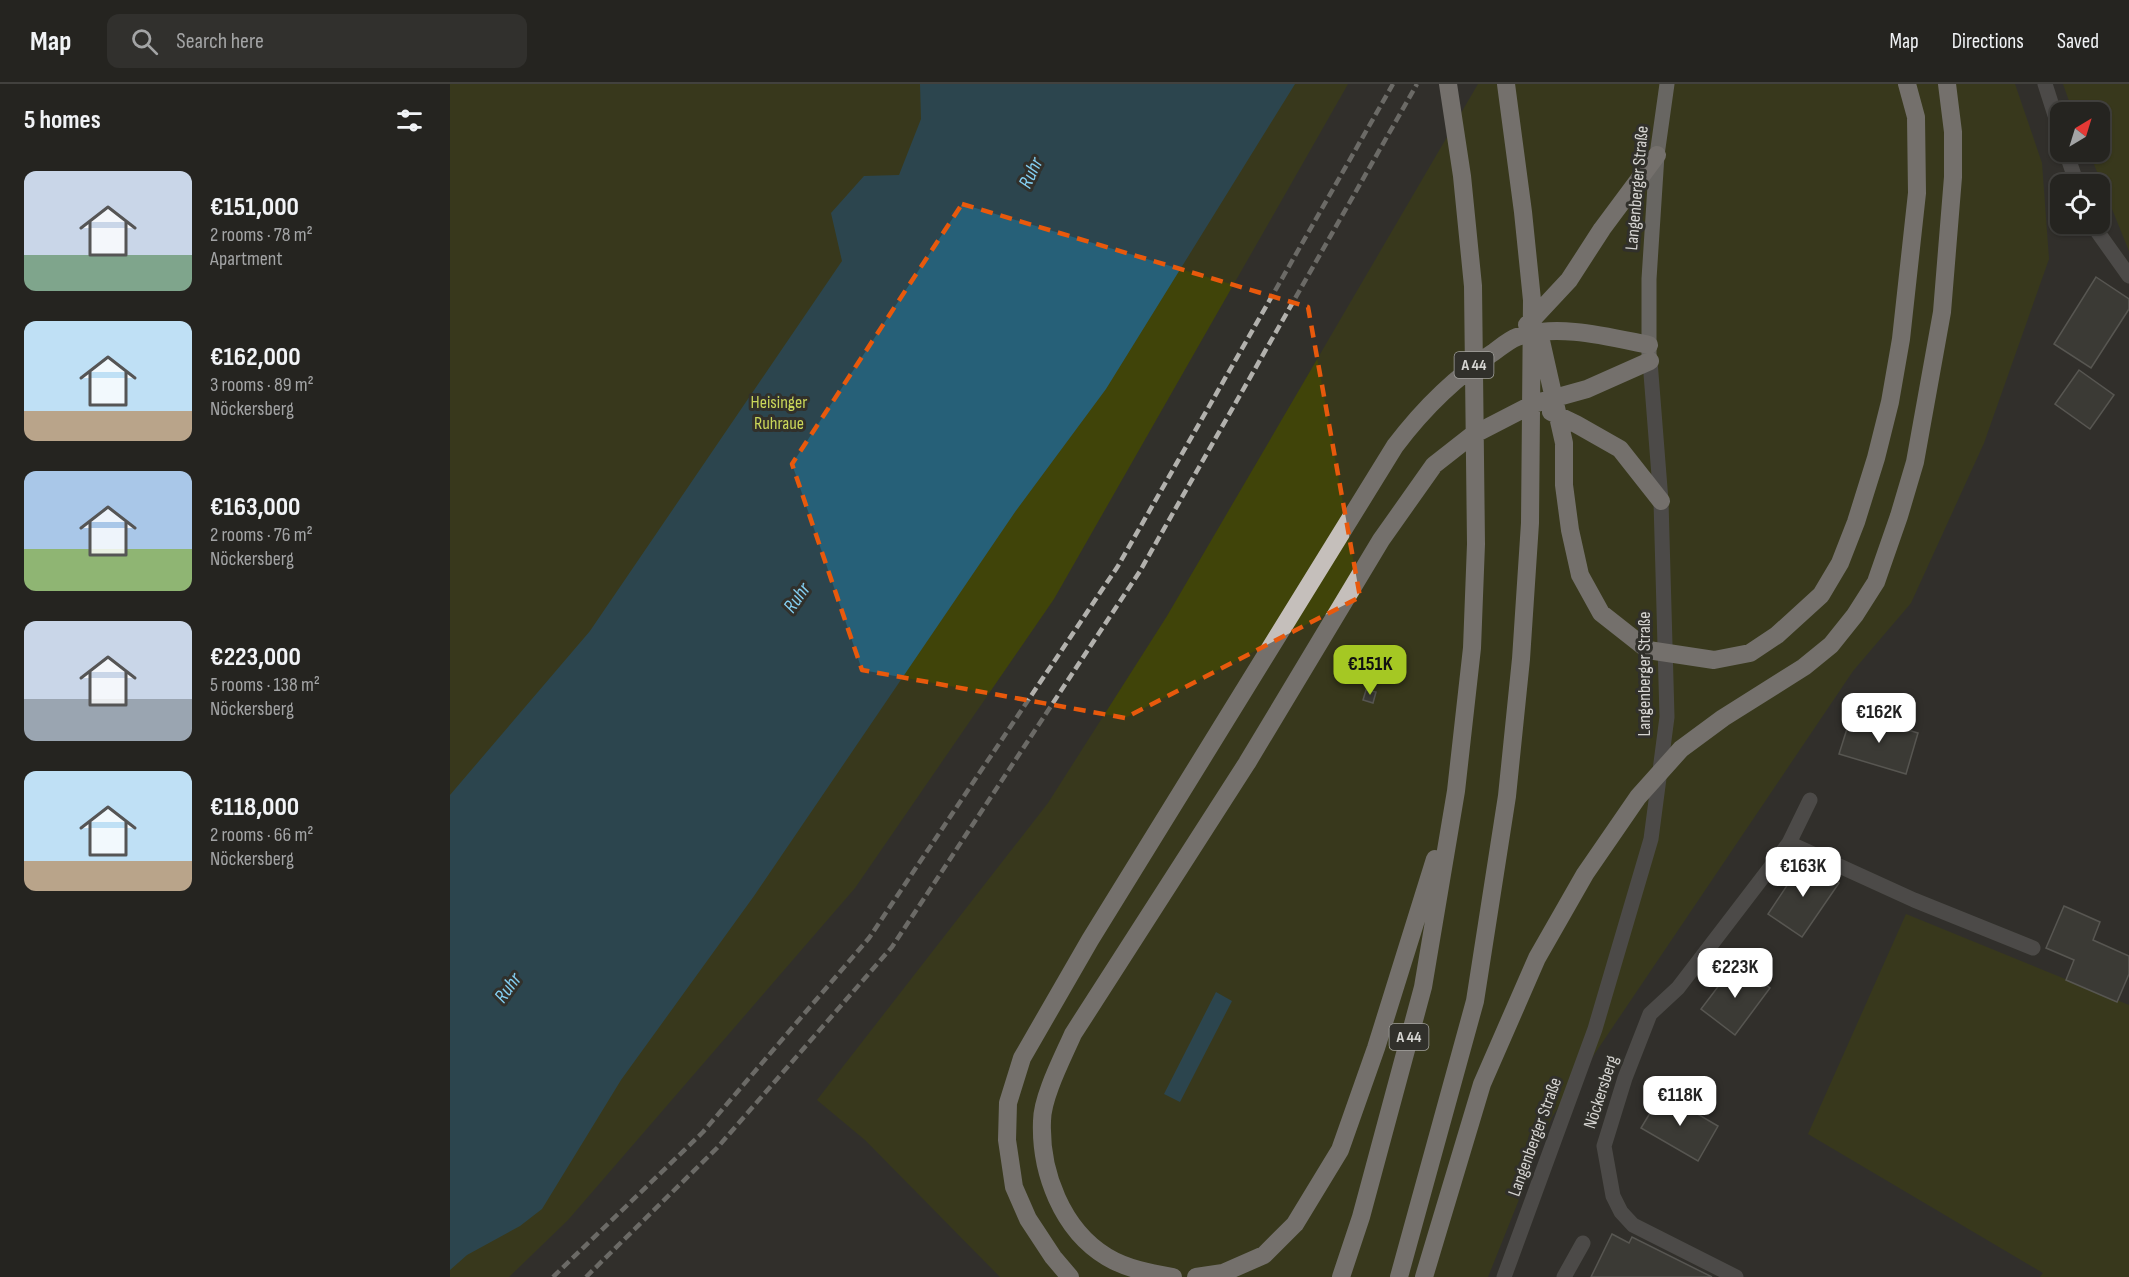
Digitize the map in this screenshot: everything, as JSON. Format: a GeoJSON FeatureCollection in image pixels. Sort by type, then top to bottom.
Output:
{"type":"FeatureCollection","features":[{"type":"Feature","properties":{"kind":"highway","name":"A 44"},"geometry":{"type":"LineString","coordinates":[[1341,1277],[1361,1217],[1423,987],[1456,791],[1472,648],[1476,544],[1473,286],[1462,176],[1448,84]]}},
{"type":"Feature","properties":{"kind":"highway"},"geometry":{"type":"LineString","coordinates":[[1399,1277],[1475,1000],[1508,796],[1521,659],[1530,523],[1532,300],[1524,212],[1506,84]]}},
{"type":"Feature","properties":{"kind":"highway"},"geometry":{"type":"LineString","coordinates":[[1532,300],[1564,443],[1564,485],[1570,530],[1580,575],[1601,613],[1648,650],[1714,660],[1750,653],[1777,635],[1821,595],[1840,563],[1856,522],[1876,458],[1890,402],[1902,328],[1917,193],[1916,117],[1907,84]]}},
{"type":"Feature","properties":{"kind":"highway"},"geometry":{"type":"LineString","coordinates":[[1424,1277],[1482,1084],[1537,958],[1585,874],[1638,796],[1681,749],[1723,718],[1804,667],[1832,645],[1876,582],[1915,462],[1942,312],[1953,177],[1953,132],[1947,84]]}},
{"type":"Feature","properties":{"kind":"highway"},"geometry":{"type":"LineString","coordinates":[[1070,1277],[1053,1257],[1028,1219],[1014,1187],[1006,1140],[1008,1103],[1022,1058],[1090,940],[1395,447],[1417,417],[1449,386],[1476,363],[1516,337],[1569,280],[1602,229],[1657,155]]}},
{"type":"Feature","properties":{"kind":"highway"},"geometry":{"type":"LineString","coordinates":[[1516,337],[1547,332],[1581,332],[1649,353]]}},
{"type":"Feature","properties":{"kind":"highway"},"geometry":{"type":"LineString","coordinates":[[1173,1277],[1138,1271],[1107,1257],[1083,1239],[1057,1202],[1045,1164],[1041,1119],[1053,1079],[1073,1034],[1247,763],[1381,540],[1434,465],[1471,436],[1533,404],[1587,389],[1649,353]]}},
{"type":"Feature","properties":{"kind":"highway"},"geometry":{"type":"LineString","coordinates":[[1533,404],[1576,424],[1620,449],[1661,501]]}},
{"type":"Feature","properties":{"kind":"highway"},"geometry":{"type":"LineString","coordinates":[[1196,1277],[1223,1273],[1264,1255],[1295,1224],[1340,1150],[1376,1048],[1456,791]]}},
{"type":"Feature","properties":{"kind":"main road","name":"Langenberger Straße"},"geometry":{"type":"LineString","coordinates":[[1649,353],[1648,279],[1657,155],[1667,84]]}},
{"type":"Feature","properties":{"kind":"street"},"geometry":{"type":"LineString","coordinates":[[2045,84],[2051,102]]}},
{"type":"Feature","properties":{"kind":"street"},"geometry":{"type":"LineString","coordinates":[[2099,234],[2129,276]]}},
{"type":"Feature","properties":{"kind":"street","name":"Langenberger Straße"},"geometry":{"type":"LineString","coordinates":[[1504,1277],[1595,1029],[1652,839],[1667,717],[1661,501],[1649,353]]}},
{"type":"Feature","properties":{"kind":"street","name":"Nöckersberg"},"geometry":{"type":"LineString","coordinates":[[1736,1277],[1633,1225],[1621,1212],[1613,1196],[1604,1146],[1625,1078],[1650,1014],[1678,988],[1789,843],[1810,800]]}},
{"type":"Feature","properties":{"kind":"street"},"geometry":{"type":"LineString","coordinates":[[1789,843],[1914,900],[2033,948]]}},
{"type":"Feature","properties":{"kind":"street"},"geometry":{"type":"LineString","coordinates":[[1564,1277],[1583,1243]]}},
{"type":"Feature","properties":{"kind":"highlighted area"},"geometry":{"type":"Polygon","coordinates":[[[962,204],[1308,307],[1360,597],[1125,718],[862,670],[792,464],[962,204]]]}},
{"type":"Feature","properties":{"kind":"green space","name":"Heisinger Ruhraue"},"geometry":{"type":"Polygon","coordinates":[[[450,84],[1348,84],[1054,599],[855,888],[568,1220],[509,1277],[450,1277],[450,84]]]}},
{"type":"Feature","properties":{"kind":"green space"},"geometry":{"type":"Polygon","coordinates":[[[1478,84],[2015,84],[2042,163],[2049,259],[1984,443],[1911,603],[1853,671],[1552,1117],[1488,1277],[1000,1277],[865,1140],[817,1100],[1048,803],[1167,616],[1478,84]]]}},
{"type":"Feature","properties":{"kind":"green space"},"geometry":{"type":"Polygon","coordinates":[[[2063,84],[2129,84],[2129,251],[2110,204],[2110,174],[2098,174],[2093,162],[2110,162],[2110,102],[2069,102],[2063,84]]]}},
{"type":"Feature","properties":{"kind":"green space"},"geometry":{"type":"Polygon","coordinates":[[[1906,914],[2129,1005],[2129,1277],[2040,1277],[2043,1273],[1808,1134],[1906,914]]]}},
{"type":"Feature","properties":{"kind":"water","name":"Ruhr"},"geometry":{"type":"Polygon","coordinates":[[[920,84],[1295,84],[1106,389],[1015,512],[754,896],[621,1080],[542,1209],[520,1226],[467,1255],[450,1270],[450,795],[590,631],[842,261],[831,213],[864,176],[899,175],[921,119],[920,84]]]}},
{"type":"Feature","properties":{"kind":"water"},"geometry":{"type":"Polygon","coordinates":[[[1216,992],[1232,1001],[1180,1102],[1164,1094],[1216,992]]]}},
{"type":"Feature","properties":{"kind":"building"},"geometry":{"type":"Polygon","coordinates":[[[2096,277],[2129,299],[2129,309],[2091,368],[2054,344],[2096,277]]]}},
{"type":"Feature","properties":{"kind":"building"},"geometry":{"type":"Polygon","coordinates":[[[2079,370],[2114,395],[2090,429],[2055,404],[2079,370]]]}},
{"type":"Feature","properties":{"kind":"building"},"geometry":{"type":"Polygon","coordinates":[[[1366,690],[1376,692],[1373,703],[1363,700],[1366,690]]]}},
{"type":"Feature","properties":{"kind":"building"},"geometry":{"type":"Polygon","coordinates":[[[1852,713],[1918,733],[1906,774],[1839,754],[1852,713]]]}},
{"type":"Feature","properties":{"kind":"building"},"geometry":{"type":"Polygon","coordinates":[[[1804,860],[1839,883],[1802,937],[1768,914],[1804,860]]]}},
{"type":"Feature","properties":{"kind":"building"},"geometry":{"type":"Polygon","coordinates":[[[2064,906],[2100,922],[2093,940],[2129,956],[2129,974],[2117,1002],[2066,980],[2074,960],[2046,948],[2064,906]]]}},
{"type":"Feature","properties":{"kind":"building"},"geometry":{"type":"Polygon","coordinates":[[[1736,963],[1770,988],[1735,1035],[1701,1009],[1736,963]]]}},
{"type":"Feature","properties":{"kind":"building"},"geometry":{"type":"Polygon","coordinates":[[[1662,1093],[1718,1126],[1698,1161],[1641,1128],[1662,1093]]]}},
{"type":"Feature","properties":{"kind":"building"},"geometry":{"type":"Polygon","coordinates":[[[1612,1234],[1629,1243],[1632,1237],[1712,1277],[1591,1277],[1612,1234]]]}},
{"type":"Feature","properties":{"kind":"railway"},"geometry":{"type":"LineString","coordinates":[[553,1277],[703,1132],[869,938],[1118,566],[1393,84]]}},
{"type":"Feature","properties":{"kind":"railway"},"geometry":{"type":"LineString","coordinates":[[586,1277],[717,1148],[892,947],[1140,571],[1417,84]]}}]}
